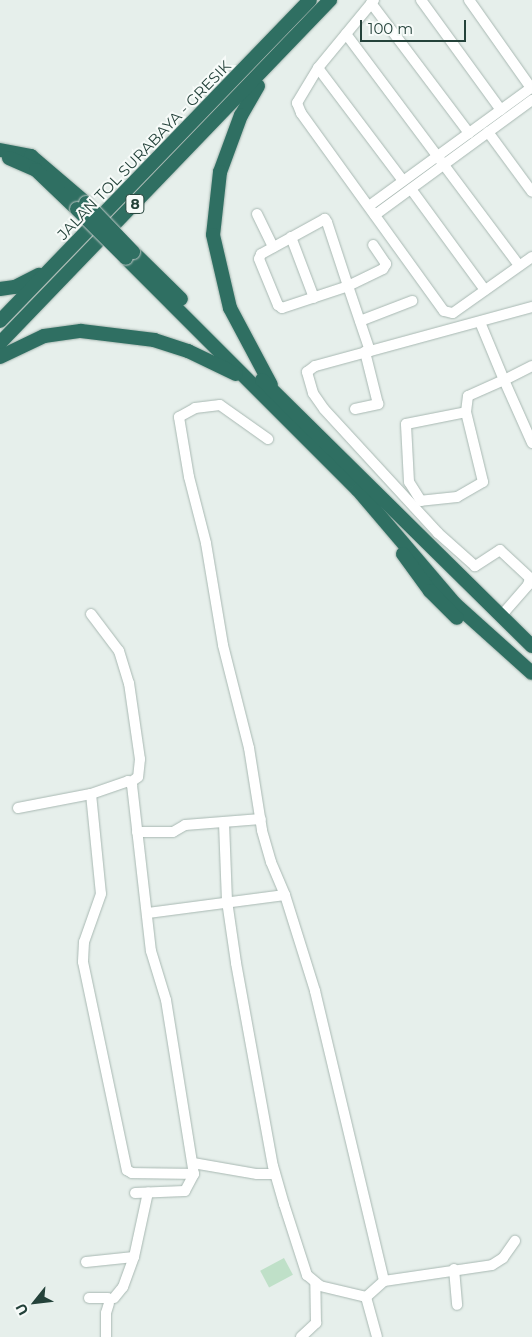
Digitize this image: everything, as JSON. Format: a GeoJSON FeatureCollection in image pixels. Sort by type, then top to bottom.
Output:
{"type":"FeatureCollection","features":[{"type":"Feature","properties":{"kind":"highway","name":"JALAN TOL SURABAYA - GRESIK"},"geometry":{"type":"LineString","coordinates":[[0,321],[310,0]]}},
{"type":"Feature","properties":{"kind":"highway","name":"JALAN TOL SURABAYA - GRESIK"},"geometry":{"type":"LineString","coordinates":[[0,343],[270,66],[330,0]]}},
{"type":"Feature","properties":{"kind":"highway"},"geometry":{"type":"LineString","coordinates":[[270,66],[241,115],[227,149],[214,203],[213,235],[230,308],[275,392]]}},
{"type":"Feature","properties":{"kind":"highway"},"geometry":{"type":"LineString","coordinates":[[0,150],[31,156],[358,490],[456,604],[532,673]]}},
{"type":"Feature","properties":{"kind":"highway"},"geometry":{"type":"LineString","coordinates":[[0,158],[16,159],[36,170],[81,206]]}},
{"type":"Feature","properties":{"kind":"highway"},"geometry":{"type":"LineString","coordinates":[[130,255],[275,392],[532,646]]}},
{"type":"Feature","properties":{"kind":"highway"},"geometry":{"type":"LineString","coordinates":[[0,288],[23,284],[53,268]]}},
{"type":"Feature","properties":{"kind":"highway"},"geometry":{"type":"LineString","coordinates":[[0,357],[44,336],[65,332],[132,335],[188,351],[225,367],[259,390]]}},
{"type":"Feature","properties":{"kind":"highway"},"geometry":{"type":"LineString","coordinates":[[358,490],[430,592],[477,638],[532,681]]}},
{"type":"Feature","properties":{"kind":"street"},"geometry":{"type":"LineString","coordinates":[[421,0],[501,110]]}},
{"type":"Feature","properties":{"kind":"street"},"geometry":{"type":"LineString","coordinates":[[376,215],[411,189],[469,133],[532,87],[469,0]]}},
{"type":"Feature","properties":{"kind":"street"},"geometry":{"type":"LineString","coordinates":[[469,133],[372,2],[318,68],[297,103],[298,108],[444,311],[453,313],[532,257]]}},
{"type":"Feature","properties":{"kind":"street"},"geometry":{"type":"LineString","coordinates":[[346,34],[519,265]]}},
{"type":"Feature","properties":{"kind":"street"},"geometry":{"type":"LineString","coordinates":[[318,68],[404,181]]}},
{"type":"Feature","properties":{"kind":"street"},"geometry":{"type":"LineString","coordinates":[[369,206],[404,181],[488,132],[532,100]]}},
{"type":"Feature","properties":{"kind":"street"},"geometry":{"type":"LineString","coordinates":[[488,132],[532,192]]}},
{"type":"Feature","properties":{"kind":"street"},"geometry":{"type":"LineString","coordinates":[[411,189],[484,290]]}},
{"type":"Feature","properties":{"kind":"street"},"geometry":{"type":"LineString","coordinates":[[257,214],[273,247]]}},
{"type":"Feature","properties":{"kind":"street"},"geometry":{"type":"LineString","coordinates":[[354,410],[378,404],[360,321],[348,286],[325,219],[261,254],[259,259],[280,308],[348,286],[385,267],[373,245]]}},
{"type":"Feature","properties":{"kind":"street"},"geometry":{"type":"LineString","coordinates":[[291,237],[314,298]]}},
{"type":"Feature","properties":{"kind":"street"},"geometry":{"type":"LineString","coordinates":[[360,321],[412,301]]}},
{"type":"Feature","properties":{"kind":"street"},"geometry":{"type":"LineString","coordinates":[[501,616],[528,585],[530,578],[500,550],[477,566],[471,563],[438,533],[324,409],[313,393],[307,372],[310,368],[532,307]]}},
{"type":"Feature","properties":{"kind":"street"},"geometry":{"type":"LineString","coordinates":[[480,322],[532,443]]}},
{"type":"Feature","properties":{"kind":"street"},"geometry":{"type":"LineString","coordinates":[[466,412],[406,424],[410,482],[422,501],[457,497],[483,482],[466,412],[468,396],[532,366]]}},
{"type":"Feature","properties":{"kind":"street"},"geometry":{"type":"LineString","coordinates":[[268,439],[220,405],[195,408],[179,417],[189,477],[206,543],[223,645],[249,748],[261,819],[271,862],[286,896],[315,991],[384,1281]]}},
{"type":"Feature","properties":{"kind":"street"},"geometry":{"type":"LineString","coordinates":[[18,808],[91,794],[104,788],[131,782],[138,777],[140,759],[129,683],[118,650],[91,614]]}},
{"type":"Feature","properties":{"kind":"street"},"geometry":{"type":"LineString","coordinates":[[131,782],[151,951],[166,1000],[194,1168],[185,1191],[135,1193]]}},
{"type":"Feature","properties":{"kind":"street"},"geometry":{"type":"LineString","coordinates":[[91,794],[101,894],[84,942],[83,962],[127,1170],[132,1173],[194,1168],[275,1174]]}},
{"type":"Feature","properties":{"kind":"street"},"geometry":{"type":"LineString","coordinates":[[137,832],[173,832],[184,825],[261,819]]}},
{"type":"Feature","properties":{"kind":"street"},"geometry":{"type":"LineString","coordinates":[[224,823],[227,901],[275,1174],[299,1255],[307,1275],[315,1284],[366,1297]]}},
{"type":"Feature","properties":{"kind":"street"},"geometry":{"type":"LineString","coordinates":[[148,913],[227,901],[243,902],[286,896]]}},
{"type":"Feature","properties":{"kind":"street"},"geometry":{"type":"LineString","coordinates":[[106,1337],[106,1313],[111,1300],[123,1287],[134,1256],[148,1192]]}},
{"type":"Feature","properties":{"kind":"street"},"geometry":{"type":"LineString","coordinates":[[366,1297],[384,1281],[497,1263],[515,1241]]}},
{"type":"Feature","properties":{"kind":"street"},"geometry":{"type":"LineString","coordinates":[[86,1262],[134,1256]]}},
{"type":"Feature","properties":{"kind":"street"},"geometry":{"type":"LineString","coordinates":[[454,1269],[458,1305]]}},
{"type":"Feature","properties":{"kind":"street"},"geometry":{"type":"LineString","coordinates":[[301,1337],[316,1323],[315,1284]]}},
{"type":"Feature","properties":{"kind":"street"},"geometry":{"type":"LineString","coordinates":[[366,1297],[377,1337]]}},
{"type":"Feature","properties":{"kind":"street"},"geometry":{"type":"LineString","coordinates":[[89,1298],[111,1300]]}},
{"type":"Feature","properties":{"kind":"green space"},"geometry":{"type":"Polygon","coordinates":[[[284,1258],[293,1275],[269,1287],[260,1271],[284,1258]]]}}]}
